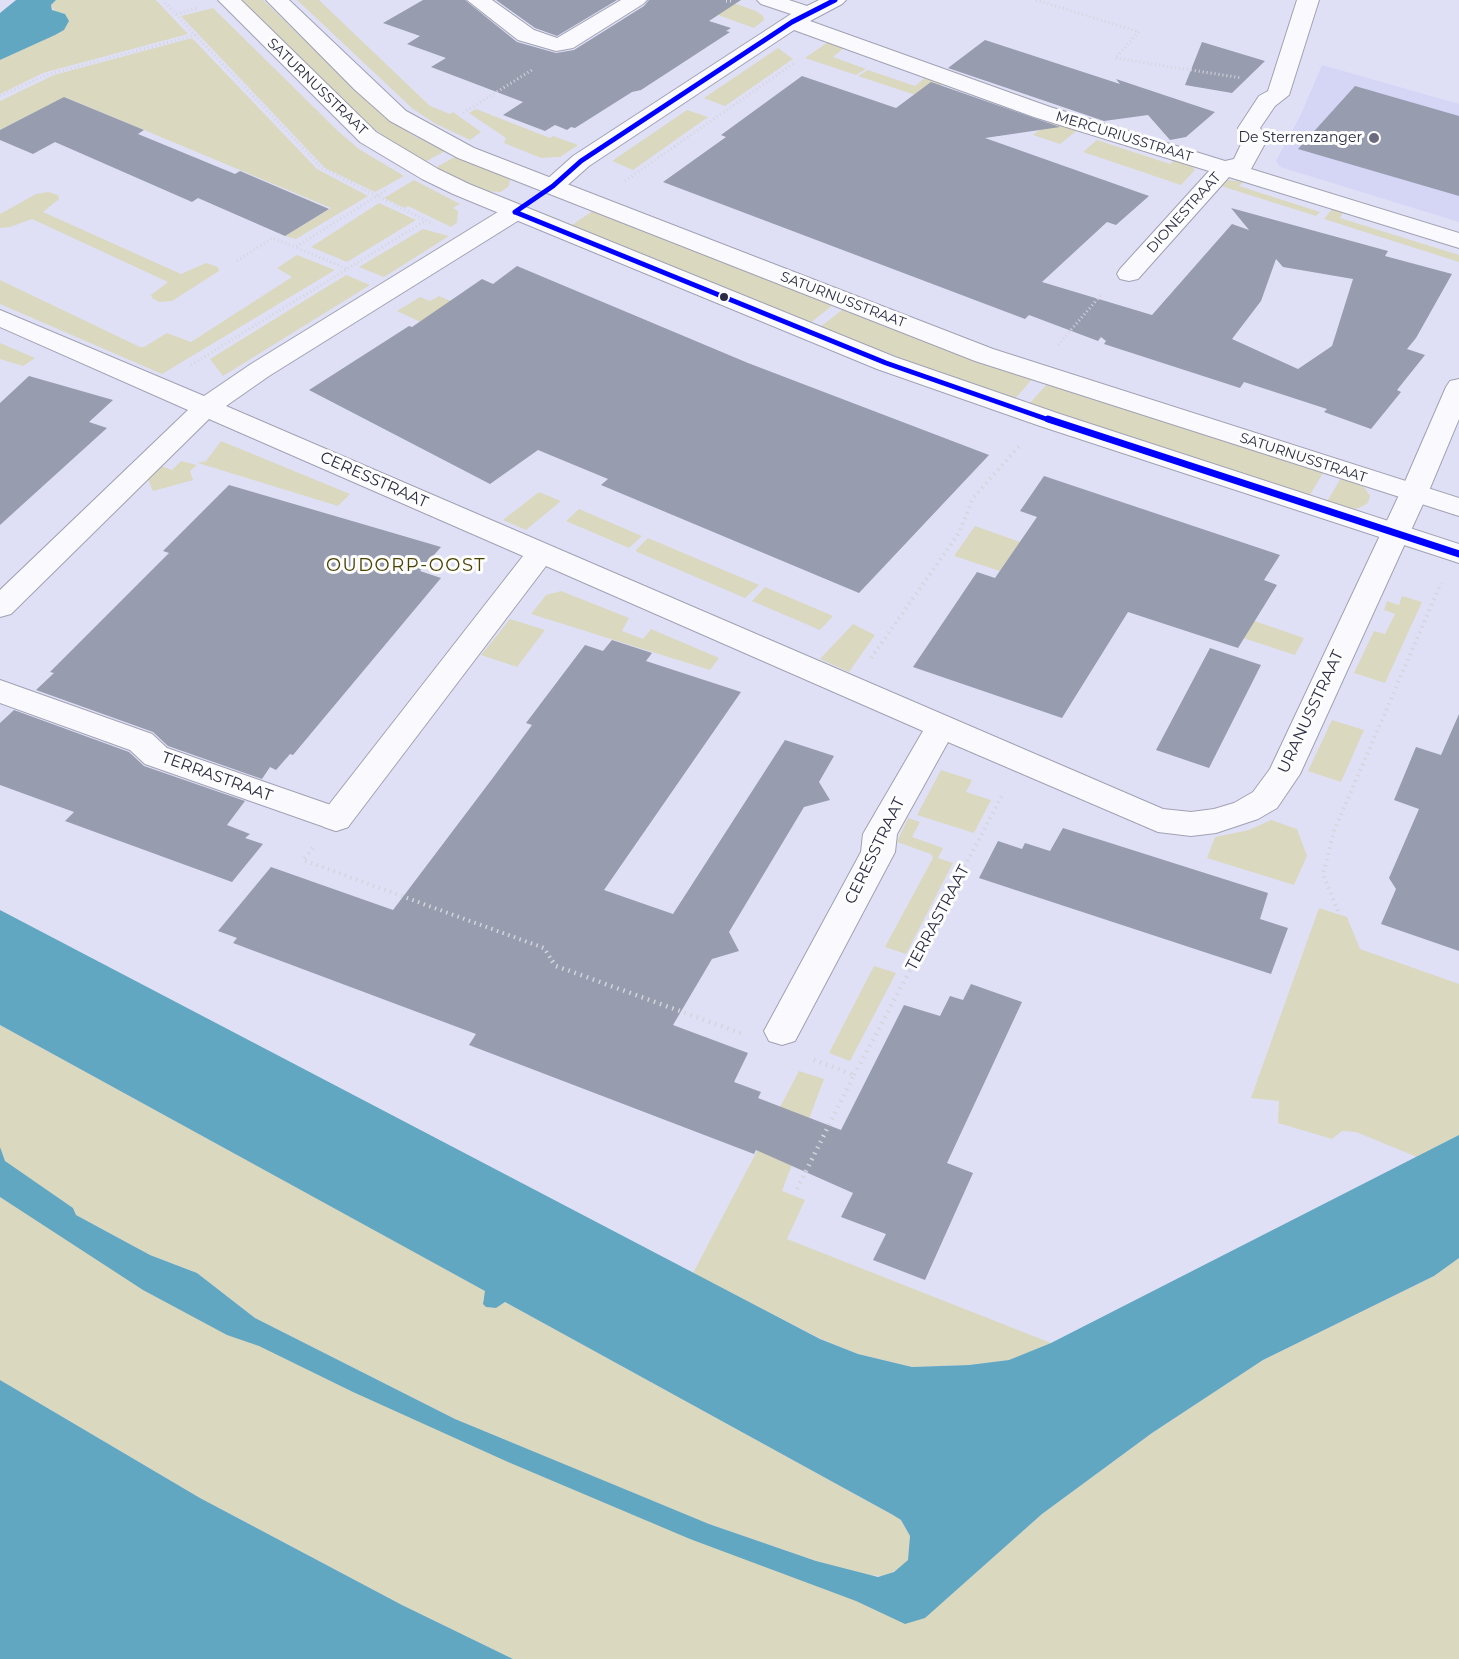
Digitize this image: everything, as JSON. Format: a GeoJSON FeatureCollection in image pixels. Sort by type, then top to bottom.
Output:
{"type":"FeatureCollection","features":[{"type":"Feature","properties":{"kind":"street","name":"SATURNUSSTRAAT"},"geometry":{"type":"LineString","coordinates":[[229,0],[368,137],[430,174],[515,212],[886,363],[1050,420],[1459,554]]}},
{"type":"Feature","properties":{"kind":"street","name":"SATURNUSSTRAAT"},"geometry":{"type":"LineString","coordinates":[[277,0],[362,84],[398,116],[466,153],[984,355],[1459,507]]}},
{"type":"Feature","properties":{"kind":"street"},"geometry":{"type":"LineString","coordinates":[[478,0],[526,34],[556,45],[565,43],[636,0]]}},
{"type":"Feature","properties":{"kind":"street","name":"MERCURIUSSTRAAT"},"geometry":{"type":"LineString","coordinates":[[768,0],[800,18],[1042,112],[1459,241]]}},
{"type":"Feature","properties":{"kind":"street"},"geometry":{"type":"LineString","coordinates":[[0,607],[206,407],[260,370],[515,212],[552,186],[581,161],[800,18],[835,0]]}},
{"type":"Feature","properties":{"kind":"street","name":"DIONESTRAAT"},"geometry":{"type":"LineString","coordinates":[[1130,274],[1225,168],[1243,164],[1256,138],[1250,128],[1267,101],[1278,95],[1308,0]]}},
{"type":"Feature","properties":{"kind":"street","name":"CERESSTRAAT"},"geometry":{"type":"LineString","coordinates":[[0,318],[941,726],[880,834],[878,852],[778,1038]]}},
{"type":"Feature","properties":{"kind":"street","name":"URANUSSTRAAT"},"geometry":{"type":"LineString","coordinates":[[941,726],[1158,820],[1191,824],[1216,821],[1246,811],[1265,800],[1284,774],[1414,493],[1459,387]]}},
{"type":"Feature","properties":{"kind":"street"},"geometry":{"type":"LineString","coordinates":[[336,819],[541,553]]}},
{"type":"Feature","properties":{"kind":"street","name":"TERRASTRAAT"},"geometry":{"type":"LineString","coordinates":[[0,690],[141,741],[156,756],[336,819]]}},
{"type":"Feature","properties":{"kind":"path"},"geometry":{"type":"LineString","coordinates":[[163,0],[322,168],[426,221],[470,240]]}},
{"type":"Feature","properties":{"kind":"path"},"geometry":{"type":"LineString","coordinates":[[1036,0],[1139,32],[1115,58],[1281,84]]}},
{"type":"Feature","properties":{"kind":"path"},"geometry":{"type":"LineString","coordinates":[[0,96],[46,75],[195,35]]}},
{"type":"Feature","properties":{"kind":"path"},"geometry":{"type":"LineString","coordinates":[[594,203],[799,60]]}},
{"type":"Feature","properties":{"kind":"path"},"geometry":{"type":"LineString","coordinates":[[157,386],[426,221]]}},
{"type":"Feature","properties":{"kind":"path"},"geometry":{"type":"LineString","coordinates":[[296,247],[392,288]]}},
{"type":"Feature","properties":{"kind":"path"},"geometry":{"type":"LineString","coordinates":[[1053,352],[1108,287],[1130,274]]}},
{"type":"Feature","properties":{"kind":"path"},"geometry":{"type":"LineString","coordinates":[[851,687],[959,532],[973,498],[1024,441]]}},
{"type":"Feature","properties":{"kind":"path"},"geometry":{"type":"LineString","coordinates":[[1338,911],[1323,874],[1334,831],[1345,801],[1443,579]]}},
{"type":"Feature","properties":{"kind":"path","name":"TERRASTRAAT"},"geometry":{"type":"LineString","coordinates":[[797,1189],[1020,760]]}},
{"type":"Feature","properties":{"kind":"path"},"geometry":{"type":"LineString","coordinates":[[336,819],[303,860],[544,948],[556,966],[778,1038],[854,1076]]}},
{"type":"Feature","properties":{"kind":"shaded area"},"geometry":{"type":"Polygon","coordinates":[[[16,0],[56,0],[51,5],[52,10],[65,14],[69,21],[64,30],[0,60],[0,13],[16,0]]]}},
{"type":"Feature","properties":{"kind":"shaded area"},"geometry":{"type":"Polygon","coordinates":[[[56,0],[156,0],[188,34],[43,73],[0,94],[0,60],[64,30],[65,14],[56,12],[51,6],[56,0]]]}},
{"type":"Feature","properties":{"kind":"shaded area"},"geometry":{"type":"Polygon","coordinates":[[[241,0],[263,0],[382,114],[414,136],[445,151],[425,162],[384,136],[364,121],[241,0]]]}},
{"type":"Feature","properties":{"kind":"shaded area"},"geometry":{"type":"Polygon","coordinates":[[[297,0],[319,0],[430,106],[450,114],[453,112],[481,132],[470,140],[436,124],[413,109],[297,0]]]}},
{"type":"Feature","properties":{"kind":"shaded area"},"geometry":{"type":"Polygon","coordinates":[[[734,3],[756,11],[763,16],[764,20],[754,28],[718,15],[734,3]]]}},
{"type":"Feature","properties":{"kind":"shaded area"},"geometry":{"type":"Polygon","coordinates":[[[213,8],[338,131],[359,149],[404,176],[375,192],[325,168],[181,16],[213,8]]]}},
{"type":"Feature","properties":{"kind":"shaded area"},"geometry":{"type":"Polygon","coordinates":[[[192,38],[317,169],[368,196],[296,239],[285,236],[331,208],[65,97],[0,130],[0,101],[54,75],[192,38]]]}},
{"type":"Feature","properties":{"kind":"shaded area"},"geometry":{"type":"Polygon","coordinates":[[[828,42],[844,48],[833,57],[866,69],[856,75],[805,58],[828,42]]]}},
{"type":"Feature","properties":{"kind":"shaded area"},"geometry":{"type":"Polygon","coordinates":[[[778,48],[793,59],[725,106],[704,98],[778,48]]]}},
{"type":"Feature","properties":{"kind":"shaded area","name":"De Sterrenzanger"},"geometry":{"type":"Polygon","coordinates":[[[1322,65],[1459,104],[1459,222],[1280,167],[1276,161],[1301,114],[1322,65]]]}},
{"type":"Feature","properties":{"kind":"shaded area"},"geometry":{"type":"Polygon","coordinates":[[[868,70],[915,86],[926,77],[944,83],[924,98],[858,76],[868,70]]]}},
{"type":"Feature","properties":{"kind":"shaded area"},"geometry":{"type":"Polygon","coordinates":[[[476,109],[550,138],[553,136],[578,145],[560,157],[541,158],[504,143],[506,138],[469,113],[476,109]]]}},
{"type":"Feature","properties":{"kind":"shaded area"},"geometry":{"type":"Polygon","coordinates":[[[687,110],[708,117],[633,170],[612,161],[687,110]]]}},
{"type":"Feature","properties":{"kind":"shaded area"},"geometry":{"type":"Polygon","coordinates":[[[1052,120],[1079,129],[1060,144],[1033,135],[1052,120]]]}},
{"type":"Feature","properties":{"kind":"shaded area"},"geometry":{"type":"Polygon","coordinates":[[[1097,140],[1170,164],[1175,159],[1191,165],[1195,170],[1181,185],[1083,152],[1097,140]]]}},
{"type":"Feature","properties":{"kind":"shaded area"},"geometry":{"type":"Polygon","coordinates":[[[456,156],[508,176],[509,186],[501,192],[483,191],[435,168],[456,156]]]}},
{"type":"Feature","properties":{"kind":"shaded area"},"geometry":{"type":"Polygon","coordinates":[[[414,180],[460,204],[453,208],[458,211],[457,223],[451,227],[408,206],[405,208],[384,198],[414,180]]]}},
{"type":"Feature","properties":{"kind":"shaded area"},"geometry":{"type":"Polygon","coordinates":[[[1228,180],[1243,182],[1239,186],[1320,212],[1316,216],[1221,186],[1228,180]]]}},
{"type":"Feature","properties":{"kind":"shaded area"},"geometry":{"type":"Polygon","coordinates":[[[48,192],[58,195],[59,199],[43,212],[181,274],[206,263],[218,267],[219,271],[172,301],[159,302],[151,295],[168,282],[32,219],[0,228],[0,214],[36,194],[48,192]]]}},
{"type":"Feature","properties":{"kind":"shaded area"},"geometry":{"type":"Polygon","coordinates":[[[379,203],[416,220],[347,262],[311,247],[379,203]]]}},
{"type":"Feature","properties":{"kind":"shaded area"},"geometry":{"type":"Polygon","coordinates":[[[1332,209],[1343,213],[1340,218],[1459,255],[1459,262],[1324,219],[1332,209]]]}},
{"type":"Feature","properties":{"kind":"shaded area"},"geometry":{"type":"Polygon","coordinates":[[[594,210],[833,305],[809,324],[569,227],[594,210]]]}},
{"type":"Feature","properties":{"kind":"shaded area"},"geometry":{"type":"Polygon","coordinates":[[[423,229],[449,236],[384,277],[359,267],[423,229]]]}},
{"type":"Feature","properties":{"kind":"shaded area"},"geometry":{"type":"Polygon","coordinates":[[[297,255],[335,270],[162,374],[0,304],[0,280],[140,347],[144,347],[167,333],[191,342],[292,277],[277,268],[297,255]]]}},
{"type":"Feature","properties":{"kind":"shaded area"},"geometry":{"type":"Polygon","coordinates":[[[346,275],[370,285],[223,376],[210,359],[346,275]]]}},
{"type":"Feature","properties":{"kind":"shaded area"},"geometry":{"type":"Polygon","coordinates":[[[439,296],[460,305],[429,326],[397,311],[420,297],[430,301],[439,296]]]}},
{"type":"Feature","properties":{"kind":"shaded area"},"geometry":{"type":"Polygon","coordinates":[[[843,309],[1033,378],[1014,400],[819,328],[843,309]]]}},
{"type":"Feature","properties":{"kind":"shaded area"},"geometry":{"type":"Polygon","coordinates":[[[0,343],[35,358],[23,366],[0,359],[0,343]]]}},
{"type":"Feature","properties":{"kind":"shaded area"},"geometry":{"type":"Polygon","coordinates":[[[1048,383],[1323,473],[1308,498],[1028,405],[1048,383]]]}},
{"type":"Feature","properties":{"kind":"shaded area"},"geometry":{"type":"Polygon","coordinates":[[[221,441],[350,494],[338,506],[198,463],[206,461],[221,441]]]}},
{"type":"Feature","properties":{"kind":"shaded area"},"geometry":{"type":"Polygon","coordinates":[[[181,461],[197,465],[190,471],[193,480],[153,491],[148,479],[161,466],[172,470],[181,461]]]}},
{"type":"Feature","properties":{"kind":"shaded area"},"geometry":{"type":"Polygon","coordinates":[[[1341,478],[1364,487],[1370,496],[1368,503],[1348,510],[1326,503],[1341,478]]]}},
{"type":"Feature","properties":{"kind":"shaded area"},"geometry":{"type":"Polygon","coordinates":[[[539,492],[561,501],[526,530],[503,520],[539,492]]]}},
{"type":"Feature","properties":{"kind":"shaded area"},"geometry":{"type":"Polygon","coordinates":[[[579,509],[642,536],[629,548],[566,521],[579,509]]]}},
{"type":"Feature","properties":{"kind":"shaded area"},"geometry":{"type":"Polygon","coordinates":[[[975,526],[1020,542],[1000,571],[954,556],[975,526]]]}},
{"type":"Feature","properties":{"kind":"shaded area"},"geometry":{"type":"Polygon","coordinates":[[[648,538],[759,585],[745,598],[635,551],[648,538]]]}},
{"type":"Feature","properties":{"kind":"shaded area"},"geometry":{"type":"Polygon","coordinates":[[[765,587],[833,616],[820,630],[752,601],[765,587]]]}},
{"type":"Feature","properties":{"kind":"shaded area"},"geometry":{"type":"Polygon","coordinates":[[[561,591],[629,618],[622,631],[643,639],[651,629],[719,658],[710,670],[531,614],[546,595],[561,591]]]}},
{"type":"Feature","properties":{"kind":"shaded area"},"geometry":{"type":"Polygon","coordinates":[[[1402,596],[1422,602],[1385,683],[1354,673],[1374,631],[1385,634],[1395,614],[1384,610],[1387,601],[1399,605],[1402,596]]]}},
{"type":"Feature","properties":{"kind":"shaded area"},"geometry":{"type":"Polygon","coordinates":[[[1240,616],[1304,638],[1295,655],[1228,633],[1240,616]]]}},
{"type":"Feature","properties":{"kind":"shaded area"},"geometry":{"type":"Polygon","coordinates":[[[510,619],[545,630],[517,667],[481,655],[510,619]]]}},
{"type":"Feature","properties":{"kind":"shaded area"},"geometry":{"type":"Polygon","coordinates":[[[853,624],[875,635],[849,672],[820,659],[853,624]]]}},
{"type":"Feature","properties":{"kind":"shaded area"},"geometry":{"type":"Polygon","coordinates":[[[1332,720],[1364,730],[1341,782],[1308,771],[1332,720]]]}},
{"type":"Feature","properties":{"kind":"shaded area"},"geometry":{"type":"Polygon","coordinates":[[[941,770],[972,780],[966,792],[991,800],[974,833],[917,815],[941,770]]]}},
{"type":"Feature","properties":{"kind":"shaded area"},"geometry":{"type":"Polygon","coordinates":[[[908,818],[920,822],[912,837],[943,848],[938,858],[953,863],[906,954],[885,947],[933,858],[931,854],[897,842],[908,818]]]}},
{"type":"Feature","properties":{"kind":"shaded area"},"geometry":{"type":"Polygon","coordinates":[[[1271,820],[1297,829],[1307,856],[1294,885],[1207,858],[1215,837],[1249,830],[1271,820]]]}},
{"type":"Feature","properties":{"kind":"shaded area"},"geometry":{"type":"Polygon","coordinates":[[[1319,908],[1347,917],[1360,949],[1459,984],[1459,1135],[1417,1157],[1356,1132],[1342,1131],[1332,1139],[1278,1123],[1279,1101],[1251,1098],[1319,908]]]}},
{"type":"Feature","properties":{"kind":"shaded area"},"geometry":{"type":"Polygon","coordinates":[[[0,910],[820,1339],[858,1354],[912,1367],[969,1365],[1009,1360],[1051,1343],[1459,1135],[1459,1258],[1434,1276],[1263,1360],[1152,1433],[1042,1514],[925,1618],[905,1624],[856,1601],[690,1539],[508,1462],[353,1392],[259,1346],[227,1335],[143,1290],[0,1197],[0,1147],[5,1161],[73,1208],[76,1215],[150,1255],[197,1273],[255,1318],[455,1419],[709,1524],[816,1561],[878,1577],[894,1572],[908,1560],[910,1536],[901,1520],[893,1515],[505,1302],[496,1308],[486,1307],[483,1304],[485,1291],[0,1025],[0,910]]]}},
{"type":"Feature","properties":{"kind":"shaded area"},"geometry":{"type":"Polygon","coordinates":[[[874,966],[896,973],[850,1061],[829,1053],[874,966]]]}},
{"type":"Feature","properties":{"kind":"shaded area"},"geometry":{"type":"Polygon","coordinates":[[[0,1025],[486,1291],[483,1300],[486,1307],[496,1308],[505,1302],[893,1515],[901,1520],[910,1536],[908,1560],[902,1567],[886,1576],[865,1575],[816,1561],[709,1524],[589,1475],[455,1419],[255,1318],[197,1273],[150,1255],[76,1215],[73,1208],[4,1161],[0,1147],[0,1025]]]}},
{"type":"Feature","properties":{"kind":"shaded area"},"geometry":{"type":"Polygon","coordinates":[[[799,1071],[824,1079],[782,1191],[805,1200],[787,1239],[1051,1343],[1009,1360],[969,1365],[912,1367],[858,1354],[821,1339],[693,1273],[799,1071]]]}},
{"type":"Feature","properties":{"kind":"shaded area"},"geometry":{"type":"Polygon","coordinates":[[[0,1194],[654,1519],[944,1601],[1042,1514],[1152,1433],[1263,1360],[1434,1276],[1459,1258],[1459,1659],[513,1659],[402,1605],[200,1498],[0,1380],[0,1194]]]}},
{"type":"Feature","properties":{"kind":"shaded area"},"geometry":{"type":"Polygon","coordinates":[[[0,1380],[200,1498],[402,1605],[513,1659],[0,1659],[0,1380]]]}},
{"type":"Feature","properties":{"kind":"building"},"geometry":{"type":"Polygon","coordinates":[[[423,0],[465,0],[517,42],[556,53],[574,50],[644,6],[649,0],[741,0],[709,21],[731,28],[726,31],[730,32],[641,90],[632,92],[575,128],[571,127],[567,130],[555,125],[545,131],[503,115],[523,102],[431,67],[446,58],[407,44],[420,36],[383,23],[423,0]]]}},
{"type":"Feature","properties":{"kind":"building"},"geometry":{"type":"Polygon","coordinates":[[[496,0],[617,0],[557,36],[535,28],[496,0]]]}},
{"type":"Feature","properties":{"kind":"building"},"geometry":{"type":"Polygon","coordinates":[[[985,40],[1120,84],[1116,79],[1215,112],[1186,137],[1170,140],[1148,115],[1104,121],[948,68],[985,40]]]}},
{"type":"Feature","properties":{"kind":"building"},"geometry":{"type":"Polygon","coordinates":[[[1202,42],[1265,61],[1232,93],[1185,85],[1202,42]]]}},
{"type":"Feature","properties":{"kind":"building"},"geometry":{"type":"Polygon","coordinates":[[[802,76],[896,108],[931,82],[1060,127],[985,138],[1149,196],[1116,225],[1107,222],[1042,282],[1152,315],[1232,224],[1249,230],[1231,208],[1388,251],[1385,256],[1452,274],[1416,338],[1407,349],[1425,355],[1397,390],[1401,392],[1371,429],[1324,412],[1327,409],[1244,382],[1240,388],[1104,344],[1106,341],[1101,337],[1098,341],[1029,315],[1025,319],[663,182],[726,137],[721,135],[802,76]],[[1276,259],[1261,301],[1232,339],[1298,369],[1332,346],[1353,279],[1283,267],[1276,259]]]}},
{"type":"Feature","properties":{"kind":"building"},"geometry":{"type":"Polygon","coordinates":[[[1355,86],[1459,116],[1459,196],[1298,149],[1355,86]]]}},
{"type":"Feature","properties":{"kind":"building"},"geometry":{"type":"Polygon","coordinates":[[[64,97],[144,130],[138,134],[235,174],[240,171],[329,209],[285,236],[198,198],[192,202],[55,142],[33,154],[0,140],[0,130],[64,97]]]}},
{"type":"Feature","properties":{"kind":"building"},"geometry":{"type":"Polygon","coordinates":[[[517,266],[748,363],[989,455],[859,593],[601,485],[608,479],[538,450],[490,484],[309,390],[409,326],[412,327],[482,279],[493,284],[517,266]]]}},
{"type":"Feature","properties":{"kind":"building"},"geometry":{"type":"Polygon","coordinates":[[[29,376],[113,400],[89,422],[107,428],[0,525],[0,403],[29,376]]]}},
{"type":"Feature","properties":{"kind":"building"},"geometry":{"type":"Polygon","coordinates":[[[1044,476],[1280,555],[1264,580],[1277,585],[1238,648],[1128,612],[1062,718],[913,667],[977,572],[995,578],[1037,517],[1020,511],[1044,476]]]}},
{"type":"Feature","properties":{"kind":"building"},"geometry":{"type":"Polygon","coordinates":[[[229,485],[441,547],[420,571],[441,578],[293,755],[290,754],[276,770],[270,767],[262,779],[168,746],[153,732],[36,690],[54,673],[50,672],[169,553],[163,551],[229,485]]]}},
{"type":"Feature","properties":{"kind":"building"},"geometry":{"type":"Polygon","coordinates":[[[612,640],[652,653],[646,661],[741,692],[604,890],[673,914],[785,740],[834,756],[819,782],[830,800],[804,807],[729,932],[739,951],[712,959],[673,1025],[748,1053],[734,1082],[761,1092],[758,1098],[841,1130],[904,1005],[940,1016],[950,996],[963,1000],[971,984],[1022,1002],[947,1163],[973,1173],[925,1280],[873,1260],[886,1234],[841,1217],[853,1193],[756,1150],[754,1154],[469,1045],[476,1034],[233,943],[237,938],[218,931],[271,867],[393,910],[532,725],[526,723],[585,645],[603,651],[612,640]]]}},
{"type":"Feature","properties":{"kind":"building"},"geometry":{"type":"Polygon","coordinates":[[[1210,648],[1261,665],[1209,768],[1156,750],[1210,648]]]}},
{"type":"Feature","properties":{"kind":"building"},"geometry":{"type":"Polygon","coordinates":[[[14,710],[129,752],[144,766],[245,801],[227,825],[250,834],[245,838],[263,844],[232,882],[65,821],[74,812],[0,785],[0,723],[14,710]]]}},
{"type":"Feature","properties":{"kind":"building"},"geometry":{"type":"Polygon","coordinates":[[[1459,714],[1459,951],[1381,924],[1396,889],[1389,878],[1419,809],[1394,800],[1416,747],[1441,755],[1459,714]]]}},
{"type":"Feature","properties":{"kind":"building"},"geometry":{"type":"Polygon","coordinates":[[[1063,828],[1268,893],[1260,919],[1288,928],[1271,974],[979,878],[998,841],[1022,849],[1025,843],[1050,851],[1063,828]]]}},
{"type":"Feature","properties":{"kind":"transit line"},"geometry":{"type":"LineString","coordinates":[[515,212],[553,186],[581,161],[792,22],[835,0]]}},
{"type":"Feature","properties":{"kind":"transit line"},"geometry":{"type":"LineString","coordinates":[[515,212],[886,363],[1050,420],[1459,554]]}},
{"type":"Feature","properties":{"kind":"place","name":"De Sterrenzanger"},"geometry":{"type":"Point","coordinates":[1374,138]}},
{"type":"Feature","properties":{"kind":"district","name":"OUDORP-OOST"},"geometry":{"type":"Point","coordinates":[406,566]}}]}
